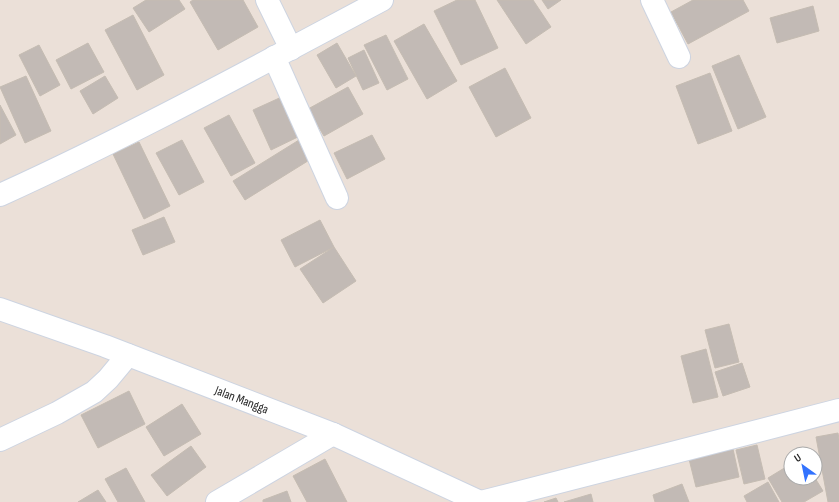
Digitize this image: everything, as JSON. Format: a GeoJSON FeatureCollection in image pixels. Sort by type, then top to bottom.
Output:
{"type":"FeatureCollection","features":[{"type":"Feature","properties":{"kind":"street"},"geometry":{"type":"LineString","coordinates":[[267,0],[282,53],[338,198]]}},
{"type":"Feature","properties":{"kind":"street"},"geometry":{"type":"LineString","coordinates":[[0,195],[66,165],[382,0]]}},
{"type":"Feature","properties":{"kind":"street"},"geometry":{"type":"LineString","coordinates":[[652,0],[679,57]]}},
{"type":"Feature","properties":{"kind":"street","name":"Jalan Mangga"},"geometry":{"type":"LineString","coordinates":[[0,309],[128,355],[333,434],[480,502]]}},
{"type":"Feature","properties":{"kind":"street"},"geometry":{"type":"LineString","coordinates":[[0,440],[57,413],[94,392],[108,379],[128,355]]}},
{"type":"Feature","properties":{"kind":"street"},"geometry":{"type":"LineString","coordinates":[[480,502],[839,410]]}},
{"type":"Feature","properties":{"kind":"street"},"geometry":{"type":"LineString","coordinates":[[217,502],[333,434]]}},
{"type":"Feature","properties":{"kind":"building"},"geometry":{"type":"Polygon","coordinates":[[[146,0],[179,0],[185,9],[149,32],[133,8],[146,0]]]}},
{"type":"Feature","properties":{"kind":"building"},"geometry":{"type":"Polygon","coordinates":[[[193,0],[243,0],[258,27],[218,50],[190,2],[193,0]]]}},
{"type":"Feature","properties":{"kind":"building"},"geometry":{"type":"Polygon","coordinates":[[[457,0],[475,0],[498,48],[461,65],[434,11],[457,0]]]}},
{"type":"Feature","properties":{"kind":"building"},"geometry":{"type":"Polygon","coordinates":[[[497,0],[533,0],[551,27],[526,44],[497,0]]]}},
{"type":"Feature","properties":{"kind":"building"},"geometry":{"type":"Polygon","coordinates":[[[542,0],[561,0],[548,9],[542,0]]]}},
{"type":"Feature","properties":{"kind":"building"},"geometry":{"type":"Polygon","coordinates":[[[693,0],[743,0],[749,11],[688,44],[671,12],[693,0]]]}},
{"type":"Feature","properties":{"kind":"building"},"geometry":{"type":"Polygon","coordinates":[[[813,6],[819,31],[777,43],[770,18],[813,6]]]}},
{"type":"Feature","properties":{"kind":"building"},"geometry":{"type":"Polygon","coordinates":[[[133,15],[164,75],[137,90],[105,30],[133,15]]]}},
{"type":"Feature","properties":{"kind":"building"},"geometry":{"type":"Polygon","coordinates":[[[424,24],[457,81],[427,99],[394,41],[424,24]]]}},
{"type":"Feature","properties":{"kind":"building"},"geometry":{"type":"Polygon","coordinates":[[[386,35],[408,79],[387,90],[364,45],[386,35]]]}},
{"type":"Feature","properties":{"kind":"building"},"geometry":{"type":"Polygon","coordinates":[[[88,43],[104,72],[71,89],[56,60],[88,43]]]}},
{"type":"Feature","properties":{"kind":"building"},"geometry":{"type":"Polygon","coordinates":[[[337,43],[356,76],[336,88],[317,55],[337,43]]]}},
{"type":"Feature","properties":{"kind":"building"},"geometry":{"type":"Polygon","coordinates":[[[39,45],[60,85],[40,96],[19,55],[39,45]]]}},
{"type":"Feature","properties":{"kind":"building"},"geometry":{"type":"Polygon","coordinates":[[[364,50],[379,83],[363,90],[348,58],[364,50]]]}},
{"type":"Feature","properties":{"kind":"building"},"geometry":{"type":"Polygon","coordinates":[[[739,55],[766,117],[738,129],[712,66],[739,55]]]}},
{"type":"Feature","properties":{"kind":"building"},"geometry":{"type":"Polygon","coordinates":[[[505,68],[531,118],[496,137],[469,87],[505,68]]]}},
{"type":"Feature","properties":{"kind":"building"},"geometry":{"type":"Polygon","coordinates":[[[710,73],[732,131],[698,144],[676,86],[710,73]]]}},
{"type":"Feature","properties":{"kind":"building"},"geometry":{"type":"Polygon","coordinates":[[[26,76],[51,131],[25,143],[0,87],[26,76]]]}},
{"type":"Feature","properties":{"kind":"building"},"geometry":{"type":"Polygon","coordinates":[[[105,76],[118,98],[93,114],[80,91],[105,76]]]}},
{"type":"Feature","properties":{"kind":"building"},"geometry":{"type":"Polygon","coordinates":[[[348,87],[363,114],[324,136],[308,109],[348,87]]]}},
{"type":"Feature","properties":{"kind":"building"},"geometry":{"type":"Polygon","coordinates":[[[286,95],[304,134],[271,150],[253,110],[286,95]]]}},
{"type":"Feature","properties":{"kind":"building"},"geometry":{"type":"Polygon","coordinates":[[[0,105],[16,135],[0,144],[0,105]]]}},
{"type":"Feature","properties":{"kind":"building"},"geometry":{"type":"Polygon","coordinates":[[[229,115],[255,163],[231,176],[204,128],[229,115]]]}},
{"type":"Feature","properties":{"kind":"building"},"geometry":{"type":"Polygon","coordinates":[[[372,135],[385,159],[347,179],[334,153],[372,135]]]}},
{"type":"Feature","properties":{"kind":"building"},"geometry":{"type":"Polygon","coordinates":[[[182,140],[204,182],[179,195],[156,153],[182,140]]]}},
{"type":"Feature","properties":{"kind":"building"},"geometry":{"type":"Polygon","coordinates":[[[299,140],[311,159],[245,200],[233,181],[299,140]]]}},
{"type":"Feature","properties":{"kind":"building"},"geometry":{"type":"Polygon","coordinates":[[[139,142],[170,206],[144,219],[113,154],[139,142]]]}},
{"type":"Feature","properties":{"kind":"building"},"geometry":{"type":"Polygon","coordinates":[[[164,217],[175,242],[143,255],[132,230],[164,217]]]}},
{"type":"Feature","properties":{"kind":"building"},"geometry":{"type":"Polygon","coordinates":[[[320,220],[334,247],[295,267],[281,240],[320,220]]]}},
{"type":"Feature","properties":{"kind":"building"},"geometry":{"type":"Polygon","coordinates":[[[334,247],[356,281],[323,303],[300,269],[334,247]]]}},
{"type":"Feature","properties":{"kind":"building"},"geometry":{"type":"Polygon","coordinates":[[[729,324],[739,362],[715,368],[705,330],[729,324]]]}},
{"type":"Feature","properties":{"kind":"building"},"geometry":{"type":"Polygon","coordinates":[[[706,349],[718,397],[693,403],[681,356],[706,349]]]}},
{"type":"Feature","properties":{"kind":"building"},"geometry":{"type":"Polygon","coordinates":[[[742,363],[750,387],[723,396],[715,372],[742,363]]]}},
{"type":"Feature","properties":{"kind":"building"},"geometry":{"type":"Polygon","coordinates":[[[129,391],[145,424],[98,448],[81,415],[129,391]]]}},
{"type":"Feature","properties":{"kind":"building"},"geometry":{"type":"Polygon","coordinates":[[[182,404],[201,434],[164,456],[146,427],[182,404]]]}},
{"type":"Feature","properties":{"kind":"building"},"geometry":{"type":"Polygon","coordinates":[[[838,433],[839,502],[828,502],[823,475],[823,446],[818,446],[816,437],[838,433]]]}},
{"type":"Feature","properties":{"kind":"building"},"geometry":{"type":"Polygon","coordinates":[[[757,445],[765,479],[744,484],[736,450],[757,445]]]}},
{"type":"Feature","properties":{"kind":"building"},"geometry":{"type":"Polygon","coordinates":[[[191,446],[206,467],[167,496],[151,475],[191,446]]]}},
{"type":"Feature","properties":{"kind":"building"},"geometry":{"type":"Polygon","coordinates":[[[733,449],[739,477],[696,487],[689,459],[733,449]]]}},
{"type":"Feature","properties":{"kind":"building"},"geometry":{"type":"Polygon","coordinates":[[[325,459],[347,502],[307,502],[293,476],[325,459]]]}},
{"type":"Feature","properties":{"kind":"building"},"geometry":{"type":"Polygon","coordinates":[[[126,468],[145,502],[118,502],[105,479],[126,468]]]}},
{"type":"Feature","properties":{"kind":"building"},"geometry":{"type":"Polygon","coordinates":[[[783,469],[783,486],[820,486],[823,491],[804,502],[782,502],[768,478],[783,469]]]}},
{"type":"Feature","properties":{"kind":"building"},"geometry":{"type":"Polygon","coordinates":[[[768,482],[779,502],[747,502],[744,496],[768,482]]]}},
{"type":"Feature","properties":{"kind":"building"},"geometry":{"type":"Polygon","coordinates":[[[682,484],[689,502],[655,502],[653,495],[682,484]]]}},
{"type":"Feature","properties":{"kind":"building"},"geometry":{"type":"Polygon","coordinates":[[[98,490],[106,502],[78,502],[98,490]]]}},
{"type":"Feature","properties":{"kind":"building"},"geometry":{"type":"Polygon","coordinates":[[[287,491],[291,502],[263,502],[263,500],[287,491]]]}},
{"type":"Feature","properties":{"kind":"building"},"geometry":{"type":"Polygon","coordinates":[[[591,494],[593,502],[564,502],[591,494]]]}},
{"type":"Feature","properties":{"kind":"building"},"geometry":{"type":"Polygon","coordinates":[[[556,498],[558,502],[544,502],[556,498]]]}}]}
